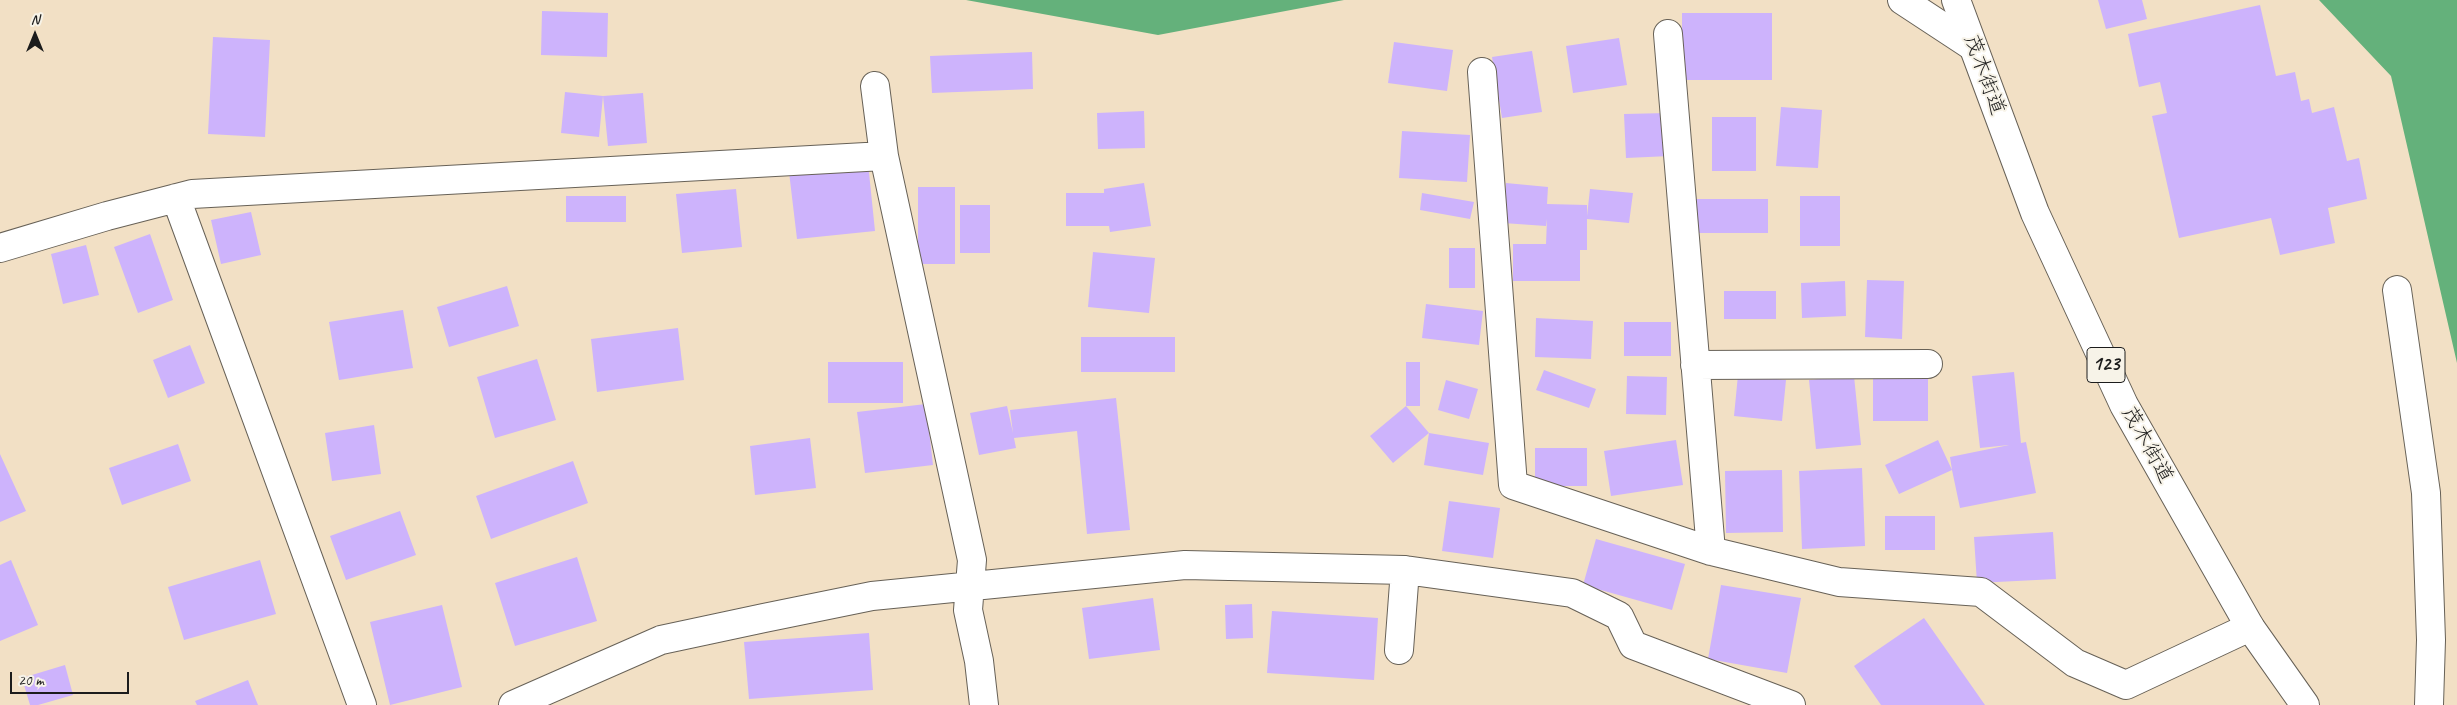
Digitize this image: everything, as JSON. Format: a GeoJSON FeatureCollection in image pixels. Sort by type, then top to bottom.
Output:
{"type":"FeatureCollection","features":[{"type":"Feature","properties":{"kind":"main road"},"geometry":{"type":"LineString","coordinates":[[1902,0],[1972,46]]}},
{"type":"Feature","properties":{"kind":"main road","name":"茂木街道"},"geometry":{"type":"LineString","coordinates":[[1956,0],[2036,213],[2124,405],[2250,627],[2305,705]]}},
{"type":"Feature","properties":{"kind":"main road"},"geometry":{"type":"LineString","coordinates":[[1668,34],[1710,551]]}},
{"type":"Feature","properties":{"kind":"main road"},"geometry":{"type":"LineString","coordinates":[[1482,72],[1513,485],[1710,551],[1839,582],[1981,592],[2075,663],[2126,685],[2250,627]]}},
{"type":"Feature","properties":{"kind":"main road"},"geometry":{"type":"LineString","coordinates":[[875,86],[884,156],[972,560],[968,610],[979,661],[984,705]]}},
{"type":"Feature","properties":{"kind":"main road"},"geometry":{"type":"LineString","coordinates":[[0,248],[176,198],[202,194],[884,156]]}},
{"type":"Feature","properties":{"kind":"main road"},"geometry":{"type":"LineString","coordinates":[[176,198],[362,705]]}},
{"type":"Feature","properties":{"kind":"main road"},"geometry":{"type":"LineString","coordinates":[[2398,290],[2426,494],[2431,640],[2429,705]]}},
{"type":"Feature","properties":{"kind":"main road"},"geometry":{"type":"LineString","coordinates":[[1695,365],[1928,364]]}},
{"type":"Feature","properties":{"kind":"main road"},"geometry":{"type":"LineString","coordinates":[[513,705],[661,640],[872,596],[1185,565],[1405,570],[1572,593],[1619,616],[1633,645],[1791,705]]}},
{"type":"Feature","properties":{"kind":"main road"},"geometry":{"type":"LineString","coordinates":[[1399,650],[1405,570]]}},
{"type":"Feature","properties":{"kind":"green space"},"geometry":{"type":"Polygon","coordinates":[[[966,0],[1344,0],[1158,35],[966,0]]]}},
{"type":"Feature","properties":{"kind":"green space"},"geometry":{"type":"Polygon","coordinates":[[[2319,0],[2457,0],[2457,363],[2391,76],[2319,0]]]}},
{"type":"Feature","properties":{"kind":"building"},"geometry":{"type":"Polygon","coordinates":[[[2098,0],[2142,0],[2147,19],[2106,29],[2098,0]]]}},
{"type":"Feature","properties":{"kind":"building"},"geometry":{"type":"Polygon","coordinates":[[[2260,5],[2276,76],[2295,72],[2301,101],[2309,99],[2312,113],[2334,107],[2347,161],[2359,158],[2367,199],[2328,208],[2335,243],[2280,255],[2271,218],[2179,238],[2152,116],[2167,113],[2160,82],[2139,87],[2128,34],[2260,5]]]}},
{"type":"Feature","properties":{"kind":"building"},"geometry":{"type":"Polygon","coordinates":[[[542,11],[608,13],[607,57],[541,55],[542,11]]]}},
{"type":"Feature","properties":{"kind":"building"},"geometry":{"type":"Polygon","coordinates":[[[1682,13],[1772,13],[1772,80],[1682,80],[1682,13]]]}},
{"type":"Feature","properties":{"kind":"building"},"geometry":{"type":"Polygon","coordinates":[[[213,37],[270,40],[265,137],[208,134],[213,37]]]}},
{"type":"Feature","properties":{"kind":"building"},"geometry":{"type":"Polygon","coordinates":[[[1619,38],[1627,85],[1573,93],[1566,46],[1619,38]]]}},
{"type":"Feature","properties":{"kind":"building"},"geometry":{"type":"Polygon","coordinates":[[[1394,42],[1453,50],[1447,91],[1388,83],[1394,42]]]}},
{"type":"Feature","properties":{"kind":"building"},"geometry":{"type":"Polygon","coordinates":[[[1532,51],[1542,112],[1502,118],[1492,57],[1532,51]]]}},
{"type":"Feature","properties":{"kind":"building"},"geometry":{"type":"Polygon","coordinates":[[[1032,52],[1033,89],[932,93],[930,56],[1032,52]]]}},
{"type":"Feature","properties":{"kind":"building"},"geometry":{"type":"Polygon","coordinates":[[[565,92],[603,96],[599,137],[561,133],[565,92]]]}},
{"type":"Feature","properties":{"kind":"building"},"geometry":{"type":"Polygon","coordinates":[[[643,93],[647,143],[608,146],[603,96],[643,93]]]}},
{"type":"Feature","properties":{"kind":"building"},"geometry":{"type":"Polygon","coordinates":[[[1781,107],[1822,110],[1818,168],[1776,166],[1781,107]]]}},
{"type":"Feature","properties":{"kind":"building"},"geometry":{"type":"Polygon","coordinates":[[[1144,111],[1145,148],[1098,149],[1097,113],[1144,111]]]}},
{"type":"Feature","properties":{"kind":"building"},"geometry":{"type":"Polygon","coordinates":[[[1668,113],[1670,156],[1626,158],[1624,114],[1668,113]]]}},
{"type":"Feature","properties":{"kind":"building"},"geometry":{"type":"Polygon","coordinates":[[[1712,117],[1756,117],[1756,171],[1712,171],[1712,117]]]}},
{"type":"Feature","properties":{"kind":"building"},"geometry":{"type":"Polygon","coordinates":[[[1402,131],[1470,135],[1467,182],[1399,178],[1402,131]]]}},
{"type":"Feature","properties":{"kind":"building"},"geometry":{"type":"Polygon","coordinates":[[[868,163],[875,231],[797,239],[789,172],[868,163]]]}},
{"type":"Feature","properties":{"kind":"building"},"geometry":{"type":"Polygon","coordinates":[[[1144,183],[1151,226],[1110,232],[1109,226],[1066,226],[1066,193],[1104,193],[1104,189],[1144,183]]]}},
{"type":"Feature","properties":{"kind":"building"},"geometry":{"type":"Polygon","coordinates":[[[1506,183],[1548,187],[1547,204],[1587,205],[1587,216],[1590,189],[1633,193],[1629,223],[1587,219],[1587,250],[1580,250],[1580,281],[1513,281],[1513,244],[1546,244],[1547,219],[1546,226],[1503,223],[1506,183]]]}},
{"type":"Feature","properties":{"kind":"building"},"geometry":{"type":"Polygon","coordinates":[[[918,187],[955,187],[955,264],[918,264],[918,187]]]}},
{"type":"Feature","properties":{"kind":"building"},"geometry":{"type":"Polygon","coordinates":[[[736,189],[742,247],[682,253],[676,194],[736,189]]]}},
{"type":"Feature","properties":{"kind":"building"},"geometry":{"type":"Polygon","coordinates":[[[1422,193],[1474,202],[1470,219],[1420,210],[1422,193]]]}},
{"type":"Feature","properties":{"kind":"building"},"geometry":{"type":"Polygon","coordinates":[[[566,196],[626,196],[626,222],[566,222],[566,196]]]}},
{"type":"Feature","properties":{"kind":"building"},"geometry":{"type":"Polygon","coordinates":[[[1800,196],[1840,196],[1840,246],[1800,246],[1800,196]]]}},
{"type":"Feature","properties":{"kind":"building"},"geometry":{"type":"Polygon","coordinates":[[[1695,199],[1768,199],[1768,233],[1695,233],[1695,199]]]}},
{"type":"Feature","properties":{"kind":"building"},"geometry":{"type":"Polygon","coordinates":[[[960,205],[990,205],[990,253],[960,253],[960,205]]]}},
{"type":"Feature","properties":{"kind":"building"},"geometry":{"type":"Polygon","coordinates":[[[251,212],[261,255],[221,264],[211,220],[251,212]]]}},
{"type":"Feature","properties":{"kind":"building"},"geometry":{"type":"Polygon","coordinates":[[[150,234],[173,300],[138,313],[114,247],[150,234]]]}},
{"type":"Feature","properties":{"kind":"building"},"geometry":{"type":"Polygon","coordinates":[[[86,245],[99,295],[63,304],[51,254],[86,245]]]}},
{"type":"Feature","properties":{"kind":"building"},"geometry":{"type":"Polygon","coordinates":[[[1449,248],[1475,248],[1475,288],[1449,288],[1449,248]]]}},
{"type":"Feature","properties":{"kind":"building"},"geometry":{"type":"Polygon","coordinates":[[[1093,252],[1155,258],[1149,313],[1088,307],[1093,252]]]}},
{"type":"Feature","properties":{"kind":"building"},"geometry":{"type":"Polygon","coordinates":[[[1867,280],[1904,281],[1902,339],[1865,337],[1867,280]]]}},
{"type":"Feature","properties":{"kind":"building"},"geometry":{"type":"Polygon","coordinates":[[[1845,281],[1846,316],[1802,318],[1801,283],[1845,281]]]}},
{"type":"Feature","properties":{"kind":"building"},"geometry":{"type":"Polygon","coordinates":[[[507,286],[519,326],[449,347],[437,307],[507,286]]]}},
{"type":"Feature","properties":{"kind":"building"},"geometry":{"type":"Polygon","coordinates":[[[1724,291],[1776,291],[1776,319],[1724,319],[1724,291]]]}},
{"type":"Feature","properties":{"kind":"building"},"geometry":{"type":"Polygon","coordinates":[[[1426,304],[1483,311],[1479,345],[1422,338],[1426,304]]]}},
{"type":"Feature","properties":{"kind":"building"},"geometry":{"type":"Polygon","coordinates":[[[403,310],[413,368],[339,380],[329,322],[403,310]]]}},
{"type":"Feature","properties":{"kind":"building"},"geometry":{"type":"Polygon","coordinates":[[[1536,318],[1593,321],[1591,359],[1535,357],[1536,318]]]}},
{"type":"Feature","properties":{"kind":"building"},"geometry":{"type":"Polygon","coordinates":[[[1624,322],[1671,322],[1671,356],[1624,356],[1624,322]]]}},
{"type":"Feature","properties":{"kind":"building"},"geometry":{"type":"Polygon","coordinates":[[[678,328],[684,380],[597,392],[591,339],[678,328]]]}},
{"type":"Feature","properties":{"kind":"building"},"geometry":{"type":"Polygon","coordinates":[[[1081,337],[1175,337],[1175,372],[1081,372],[1081,337]]]}},
{"type":"Feature","properties":{"kind":"building"},"geometry":{"type":"Polygon","coordinates":[[[190,345],[205,383],[168,398],[153,360],[190,345]]]}},
{"type":"Feature","properties":{"kind":"building"},"geometry":{"type":"Polygon","coordinates":[[[537,359],[556,420],[495,438],[477,377],[537,359]]]}},
{"type":"Feature","properties":{"kind":"building"},"geometry":{"type":"Polygon","coordinates":[[[828,362],[903,362],[903,403],[828,403],[828,362]]]}},
{"type":"Feature","properties":{"kind":"building"},"geometry":{"type":"Polygon","coordinates":[[[1406,362],[1420,362],[1420,406],[1406,406],[1406,362]]]}},
{"type":"Feature","properties":{"kind":"building"},"geometry":{"type":"Polygon","coordinates":[[[1544,370],[1596,389],[1589,408],[1536,390],[1544,370]]]}},
{"type":"Feature","properties":{"kind":"building"},"geometry":{"type":"Polygon","coordinates":[[[2014,372],[2021,443],[2026,442],[2036,493],[1960,508],[1950,457],[2009,445],[1980,448],[1972,376],[2014,372]]]}},
{"type":"Feature","properties":{"kind":"building"},"geometry":{"type":"Polygon","coordinates":[[[1738,375],[1786,380],[1782,421],[1734,416],[1738,375]]]}},
{"type":"Feature","properties":{"kind":"building"},"geometry":{"type":"Polygon","coordinates":[[[1873,375],[1928,375],[1928,421],[1873,421],[1873,375]]]}},
{"type":"Feature","properties":{"kind":"building"},"geometry":{"type":"Polygon","coordinates":[[[1627,376],[1667,377],[1666,415],[1626,414],[1627,376]]]}},
{"type":"Feature","properties":{"kind":"building"},"geometry":{"type":"Polygon","coordinates":[[[1854,376],[1861,445],[1816,449],[1809,380],[1854,376]]]}},
{"type":"Feature","properties":{"kind":"building"},"geometry":{"type":"Polygon","coordinates":[[[1446,380],[1478,389],[1469,419],[1438,410],[1446,380]]]}},
{"type":"Feature","properties":{"kind":"building"},"geometry":{"type":"Polygon","coordinates":[[[1116,398],[1130,530],[1087,534],[1077,431],[1014,438],[1016,448],[979,455],[970,413],[1007,406],[1013,433],[1010,410],[1116,398]]]}},
{"type":"Feature","properties":{"kind":"building"},"geometry":{"type":"Polygon","coordinates":[[[926,404],[933,465],[865,473],[857,412],[926,404]]]}},
{"type":"Feature","properties":{"kind":"building"},"geometry":{"type":"Polygon","coordinates":[[[1406,406],[1429,433],[1393,463],[1370,436],[1406,406]]]}},
{"type":"Feature","properties":{"kind":"building"},"geometry":{"type":"Polygon","coordinates":[[[374,425],[381,474],[332,481],[325,433],[374,425]]]}},
{"type":"Feature","properties":{"kind":"building"},"geometry":{"type":"Polygon","coordinates":[[[1429,433],[1489,443],[1483,475],[1424,465],[1429,433]]]}},
{"type":"Feature","properties":{"kind":"building"},"geometry":{"type":"Polygon","coordinates":[[[810,438],[816,488],[755,495],[750,446],[810,438]]]}},
{"type":"Feature","properties":{"kind":"building"},"geometry":{"type":"Polygon","coordinates":[[[1676,440],[1683,485],[1611,496],[1604,451],[1676,440]]]}},
{"type":"Feature","properties":{"kind":"building"},"geometry":{"type":"Polygon","coordinates":[[[1938,440],[1952,470],[1899,494],[1885,465],[1938,440]]]}},
{"type":"Feature","properties":{"kind":"building"},"geometry":{"type":"Polygon","coordinates":[[[178,444],[191,481],[122,505],[109,468],[178,444]]]}},
{"type":"Feature","properties":{"kind":"building"},"geometry":{"type":"Polygon","coordinates":[[[1535,448],[1587,448],[1587,486],[1535,486],[1535,448]]]}},
{"type":"Feature","properties":{"kind":"building"},"geometry":{"type":"Polygon","coordinates":[[[0,454],[26,511],[0,522],[0,454]]]}},
{"type":"Feature","properties":{"kind":"building"},"geometry":{"type":"Polygon","coordinates":[[[573,461],[588,503],[491,539],[476,496],[573,461]]]}},
{"type":"Feature","properties":{"kind":"building"},"geometry":{"type":"Polygon","coordinates":[[[1862,468],[1865,546],[1802,549],[1799,471],[1862,468]]]}},
{"type":"Feature","properties":{"kind":"building"},"geometry":{"type":"Polygon","coordinates":[[[1782,470],[1783,532],[1726,533],[1725,471],[1782,470]]]}},
{"type":"Feature","properties":{"kind":"building"},"geometry":{"type":"Polygon","coordinates":[[[1449,501],[1500,508],[1493,558],[1442,551],[1449,501]]]}},
{"type":"Feature","properties":{"kind":"building"},"geometry":{"type":"Polygon","coordinates":[[[400,511],[416,555],[346,580],[330,536],[400,511]]]}},
{"type":"Feature","properties":{"kind":"building"},"geometry":{"type":"Polygon","coordinates":[[[1885,516],[1935,516],[1935,550],[1885,550],[1885,516]]]}},
{"type":"Feature","properties":{"kind":"building"},"geometry":{"type":"Polygon","coordinates":[[[2053,532],[2056,579],[1977,583],[1974,537],[2053,532]]]}},
{"type":"Feature","properties":{"kind":"building"},"geometry":{"type":"Polygon","coordinates":[[[1596,539],[1685,564],[1672,610],[1583,585],[1596,539]]]}},
{"type":"Feature","properties":{"kind":"building"},"geometry":{"type":"Polygon","coordinates":[[[577,557],[597,621],[515,646],[495,583],[577,557]]]}},
{"type":"Feature","properties":{"kind":"building"},"geometry":{"type":"Polygon","coordinates":[[[11,560],[38,625],[0,641],[0,565],[11,560]]]}},
{"type":"Feature","properties":{"kind":"building"},"geometry":{"type":"Polygon","coordinates":[[[260,560],[276,614],[184,640],[168,587],[260,560]]]}},
{"type":"Feature","properties":{"kind":"building"},"geometry":{"type":"Polygon","coordinates":[[[1721,585],[1801,598],[1787,673],[1708,659],[1721,585]]]}},
{"type":"Feature","properties":{"kind":"building"},"geometry":{"type":"Polygon","coordinates":[[[1153,598],[1160,650],[1089,659],[1082,608],[1153,598]]]}},
{"type":"Feature","properties":{"kind":"building"},"geometry":{"type":"Polygon","coordinates":[[[1252,604],[1253,638],[1226,639],[1225,605],[1252,604]]]}},
{"type":"Feature","properties":{"kind":"building"},"geometry":{"type":"Polygon","coordinates":[[[442,605],[462,687],[390,705],[370,622],[442,605]]]}},
{"type":"Feature","properties":{"kind":"building"},"geometry":{"type":"Polygon","coordinates":[[[1272,611],[1378,618],[1374,680],[1267,673],[1272,611]]]}},
{"type":"Feature","properties":{"kind":"building"},"geometry":{"type":"Polygon","coordinates":[[[1924,618],[1985,705],[1881,705],[1854,666],[1924,618]]]}},
{"type":"Feature","properties":{"kind":"building"},"geometry":{"type":"Polygon","coordinates":[[[869,633],[873,690],[749,699],[744,642],[869,633]]]}},
{"type":"Feature","properties":{"kind":"building"},"geometry":{"type":"Polygon","coordinates":[[[65,665],[73,695],[38,705],[30,705],[22,678],[65,665]]]}},
{"type":"Feature","properties":{"kind":"building"},"geometry":{"type":"Polygon","coordinates":[[[248,680],[258,705],[197,705],[195,701],[248,680]]]}}]}
